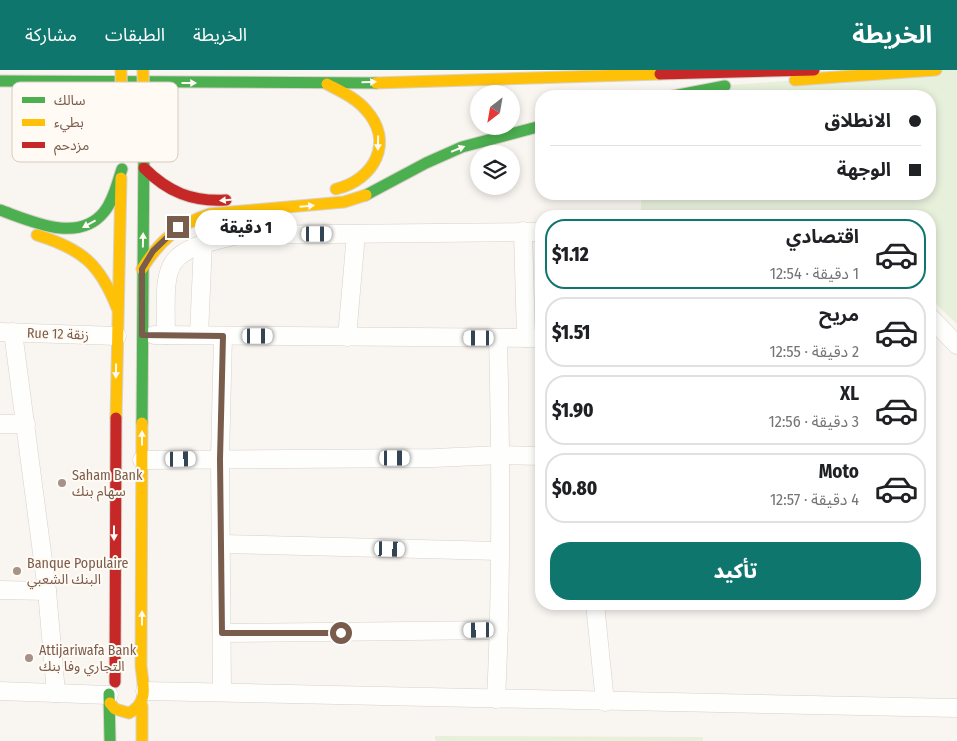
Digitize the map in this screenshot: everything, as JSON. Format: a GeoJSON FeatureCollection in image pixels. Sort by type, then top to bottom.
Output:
{"type":"FeatureCollection","features":[{"type":"Feature","properties":{"kind":"main road"},"geometry":{"type":"LineString","coordinates":[[178,83],[327,84],[814,70]]}},
{"type":"Feature","properties":{"kind":"main road"},"geometry":{"type":"LineString","coordinates":[[758,83],[936,70]]}},
{"type":"Feature","properties":{"kind":"main road"},"geometry":{"type":"LineString","coordinates":[[0,81],[109,82]]}},
{"type":"Feature","properties":{"kind":"main road"},"geometry":{"type":"LineString","coordinates":[[327,84],[368,111],[378,128],[380,146],[375,163],[364,178],[348,187],[328,189]]}},
{"type":"Feature","properties":{"kind":"main road"},"geometry":{"type":"LineString","coordinates":[[700,90],[718,86],[738,85]]}},
{"type":"Feature","properties":{"kind":"main road"},"geometry":{"type":"LineString","coordinates":[[142,269],[164,237],[193,219],[210,214],[344,202],[369,194],[426,163],[462,147],[535,128]]}},
{"type":"Feature","properties":{"kind":"main road"},"geometry":{"type":"LineString","coordinates":[[0,210],[58,228],[81,228],[94,222],[104,213],[110,202],[120,162]]}},
{"type":"Feature","properties":{"kind":"main road"},"geometry":{"type":"LineString","coordinates":[[110,741],[116,336],[120,270],[122,162]]}},
{"type":"Feature","properties":{"kind":"main road"},"geometry":{"type":"LineString","coordinates":[[142,741],[142,269],[144,162]]}},
{"type":"Feature","properties":{"kind":"main road"},"geometry":{"type":"LineString","coordinates":[[144,168],[157,182],[172,193],[190,200],[209,202],[239,198]]}},
{"type":"Feature","properties":{"kind":"main road"},"geometry":{"type":"LineString","coordinates":[[19,230],[57,241],[84,255],[105,278],[117,308]]}},
{"type":"Feature","properties":{"kind":"main road"},"geometry":{"type":"LineString","coordinates":[[111,693],[123,677],[134,678],[143,694]]}},
{"type":"Feature","properties":{"kind":"main road"},"geometry":{"type":"LineString","coordinates":[[111,693],[115,709],[129,713],[143,694]]}},
{"type":"Feature","properties":{"kind":"street"},"geometry":{"type":"LineString","coordinates":[[142,335],[534,338],[522,231]]}},
{"type":"Feature","properties":{"kind":"street"},"geometry":{"type":"LineString","coordinates":[[166,335],[165,288],[170,264],[180,255],[203,243],[239,235],[535,232]]}},
{"type":"Feature","properties":{"kind":"street"},"geometry":{"type":"LineString","coordinates":[[348,337],[356,234]]}},
{"type":"Feature","properties":{"kind":"street"},"geometry":{"type":"LineString","coordinates":[[199,335],[203,243]]}},
{"type":"Feature","properties":{"kind":"street"},"geometry":{"type":"LineString","coordinates":[[936,323],[957,345]]}},
{"type":"Feature","properties":{"kind":"street"},"geometry":{"type":"LineString","coordinates":[[7,332],[26,424],[47,591],[56,693]]}},
{"type":"Feature","properties":{"kind":"street","name":"Rue 12 زنقة"},"geometry":{"type":"LineString","coordinates":[[7,332],[116,336]]}},
{"type":"Feature","properties":{"kind":"street"},"geometry":{"type":"LineString","coordinates":[[222,691],[220,459],[223,336]]}},
{"type":"Feature","properties":{"kind":"street"},"geometry":{"type":"LineString","coordinates":[[496,699],[499,630],[501,455],[498,338]]}},
{"type":"Feature","properties":{"kind":"street"},"geometry":{"type":"LineString","coordinates":[[0,424],[26,424]]}},
{"type":"Feature","properties":{"kind":"street"},"geometry":{"type":"LineString","coordinates":[[142,460],[535,456]]}},
{"type":"Feature","properties":{"kind":"street"},"geometry":{"type":"LineString","coordinates":[[222,544],[499,551]]}},
{"type":"Feature","properties":{"kind":"street"},"geometry":{"type":"LineString","coordinates":[[0,590],[47,591]]}},
{"type":"Feature","properties":{"kind":"street"},"geometry":{"type":"LineString","coordinates":[[597,610],[605,702]]}},
{"type":"Feature","properties":{"kind":"street"},"geometry":{"type":"LineString","coordinates":[[222,633],[499,630]]}},
{"type":"Feature","properties":{"kind":"street"},"geometry":{"type":"LineString","coordinates":[[0,691],[111,693]]}},
{"type":"Feature","properties":{"kind":"street"},"geometry":{"type":"LineString","coordinates":[[143,694],[222,691],[605,702],[957,708]]}},
{"type":"Feature","properties":{"kind":"green space"},"geometry":{"type":"Polygon","coordinates":[[[957,70],[957,324],[936,304],[936,210],[641,210],[641,200],[936,200],[936,90],[700,90],[718,86],[957,70]]]}},
{"type":"Feature","properties":{"kind":"green space"},"geometry":{"type":"Polygon","coordinates":[[[435,736],[703,737],[703,741],[435,741],[435,736]]]}},
{"type":"Feature","properties":{"kind":"traffic: fast"},"geometry":{"type":"LineString","coordinates":[[0,81],[376,83]]}},
{"type":"Feature","properties":{"kind":"traffic: fast"},"geometry":{"type":"LineString","coordinates":[[704,90],[725,86]]}},
{"type":"Feature","properties":{"kind":"traffic: fast"},"geometry":{"type":"LineString","coordinates":[[366,195],[426,163],[462,147],[535,128]]}},
{"type":"Feature","properties":{"kind":"traffic: fast"},"geometry":{"type":"LineString","coordinates":[[142,423],[144,162]]}},
{"type":"Feature","properties":{"kind":"traffic: fast"},"geometry":{"type":"LineString","coordinates":[[0,210],[54,227],[81,227],[93,222],[104,212],[113,197],[122,169]]}},
{"type":"Feature","properties":{"kind":"traffic: fast"},"geometry":{"type":"LineString","coordinates":[[109,694],[110,741]]}},
{"type":"Feature","properties":{"kind":"traffic: slow"},"geometry":{"type":"LineString","coordinates":[[121,70],[121,82]]}},
{"type":"Feature","properties":{"kind":"traffic: slow"},"geometry":{"type":"LineString","coordinates":[[143,70],[143,82]]}},
{"type":"Feature","properties":{"kind":"traffic: slow"},"geometry":{"type":"LineString","coordinates":[[795,80],[936,70]]}},
{"type":"Feature","properties":{"kind":"traffic: slow"},"geometry":{"type":"LineString","coordinates":[[376,83],[660,74]]}},
{"type":"Feature","properties":{"kind":"traffic: slow"},"geometry":{"type":"LineString","coordinates":[[327,84],[358,102],[375,122],[379,135],[379,147],[376,158],[370,168],[361,177],[336,189]]}},
{"type":"Feature","properties":{"kind":"traffic: slow"},"geometry":{"type":"LineString","coordinates":[[116,418],[121,178]]}},
{"type":"Feature","properties":{"kind":"traffic: slow"},"geometry":{"type":"LineString","coordinates":[[142,269],[155,250],[179,228],[210,214],[344,202],[366,195]]}},
{"type":"Feature","properties":{"kind":"traffic: slow"},"geometry":{"type":"LineString","coordinates":[[37,235],[66,246],[88,260],[104,280],[117,308]]}},
{"type":"Feature","properties":{"kind":"traffic: slow"},"geometry":{"type":"LineString","coordinates":[[110,703],[115,709],[129,713],[140,704],[143,693],[141,666],[142,423]]}},
{"type":"Feature","properties":{"kind":"traffic: slow"},"geometry":{"type":"LineString","coordinates":[[142,706],[142,741]]}},
{"type":"Feature","properties":{"kind":"traffic: jam"},"geometry":{"type":"LineString","coordinates":[[660,74],[814,70]]}},
{"type":"Feature","properties":{"kind":"traffic: jam"},"geometry":{"type":"LineString","coordinates":[[144,168],[162,183],[181,194],[202,199],[226,200]]}},
{"type":"Feature","properties":{"kind":"traffic: jam"},"geometry":{"type":"LineString","coordinates":[[115,682],[116,418]]}},
{"type":"Feature","properties":{"kind":"place","name":"Saham Bank سهام بنك"},"geometry":{"type":"Point","coordinates":[62,483]}},
{"type":"Feature","properties":{"kind":"place","name":"Banque Populaire البنك الشعبي"},"geometry":{"type":"Point","coordinates":[17,571]}},
{"type":"Feature","properties":{"kind":"place","name":"Attijariwafa Bank التجاري وفا بنك"},"geometry":{"type":"Point","coordinates":[29,658]}},
{"type":"Feature","properties":{"kind":"route"},"geometry":{"type":"LineString","coordinates":[[178,227],[164,237],[142,269],[142,335],[223,336],[220,459],[222,633],[341,633]]}}]}
